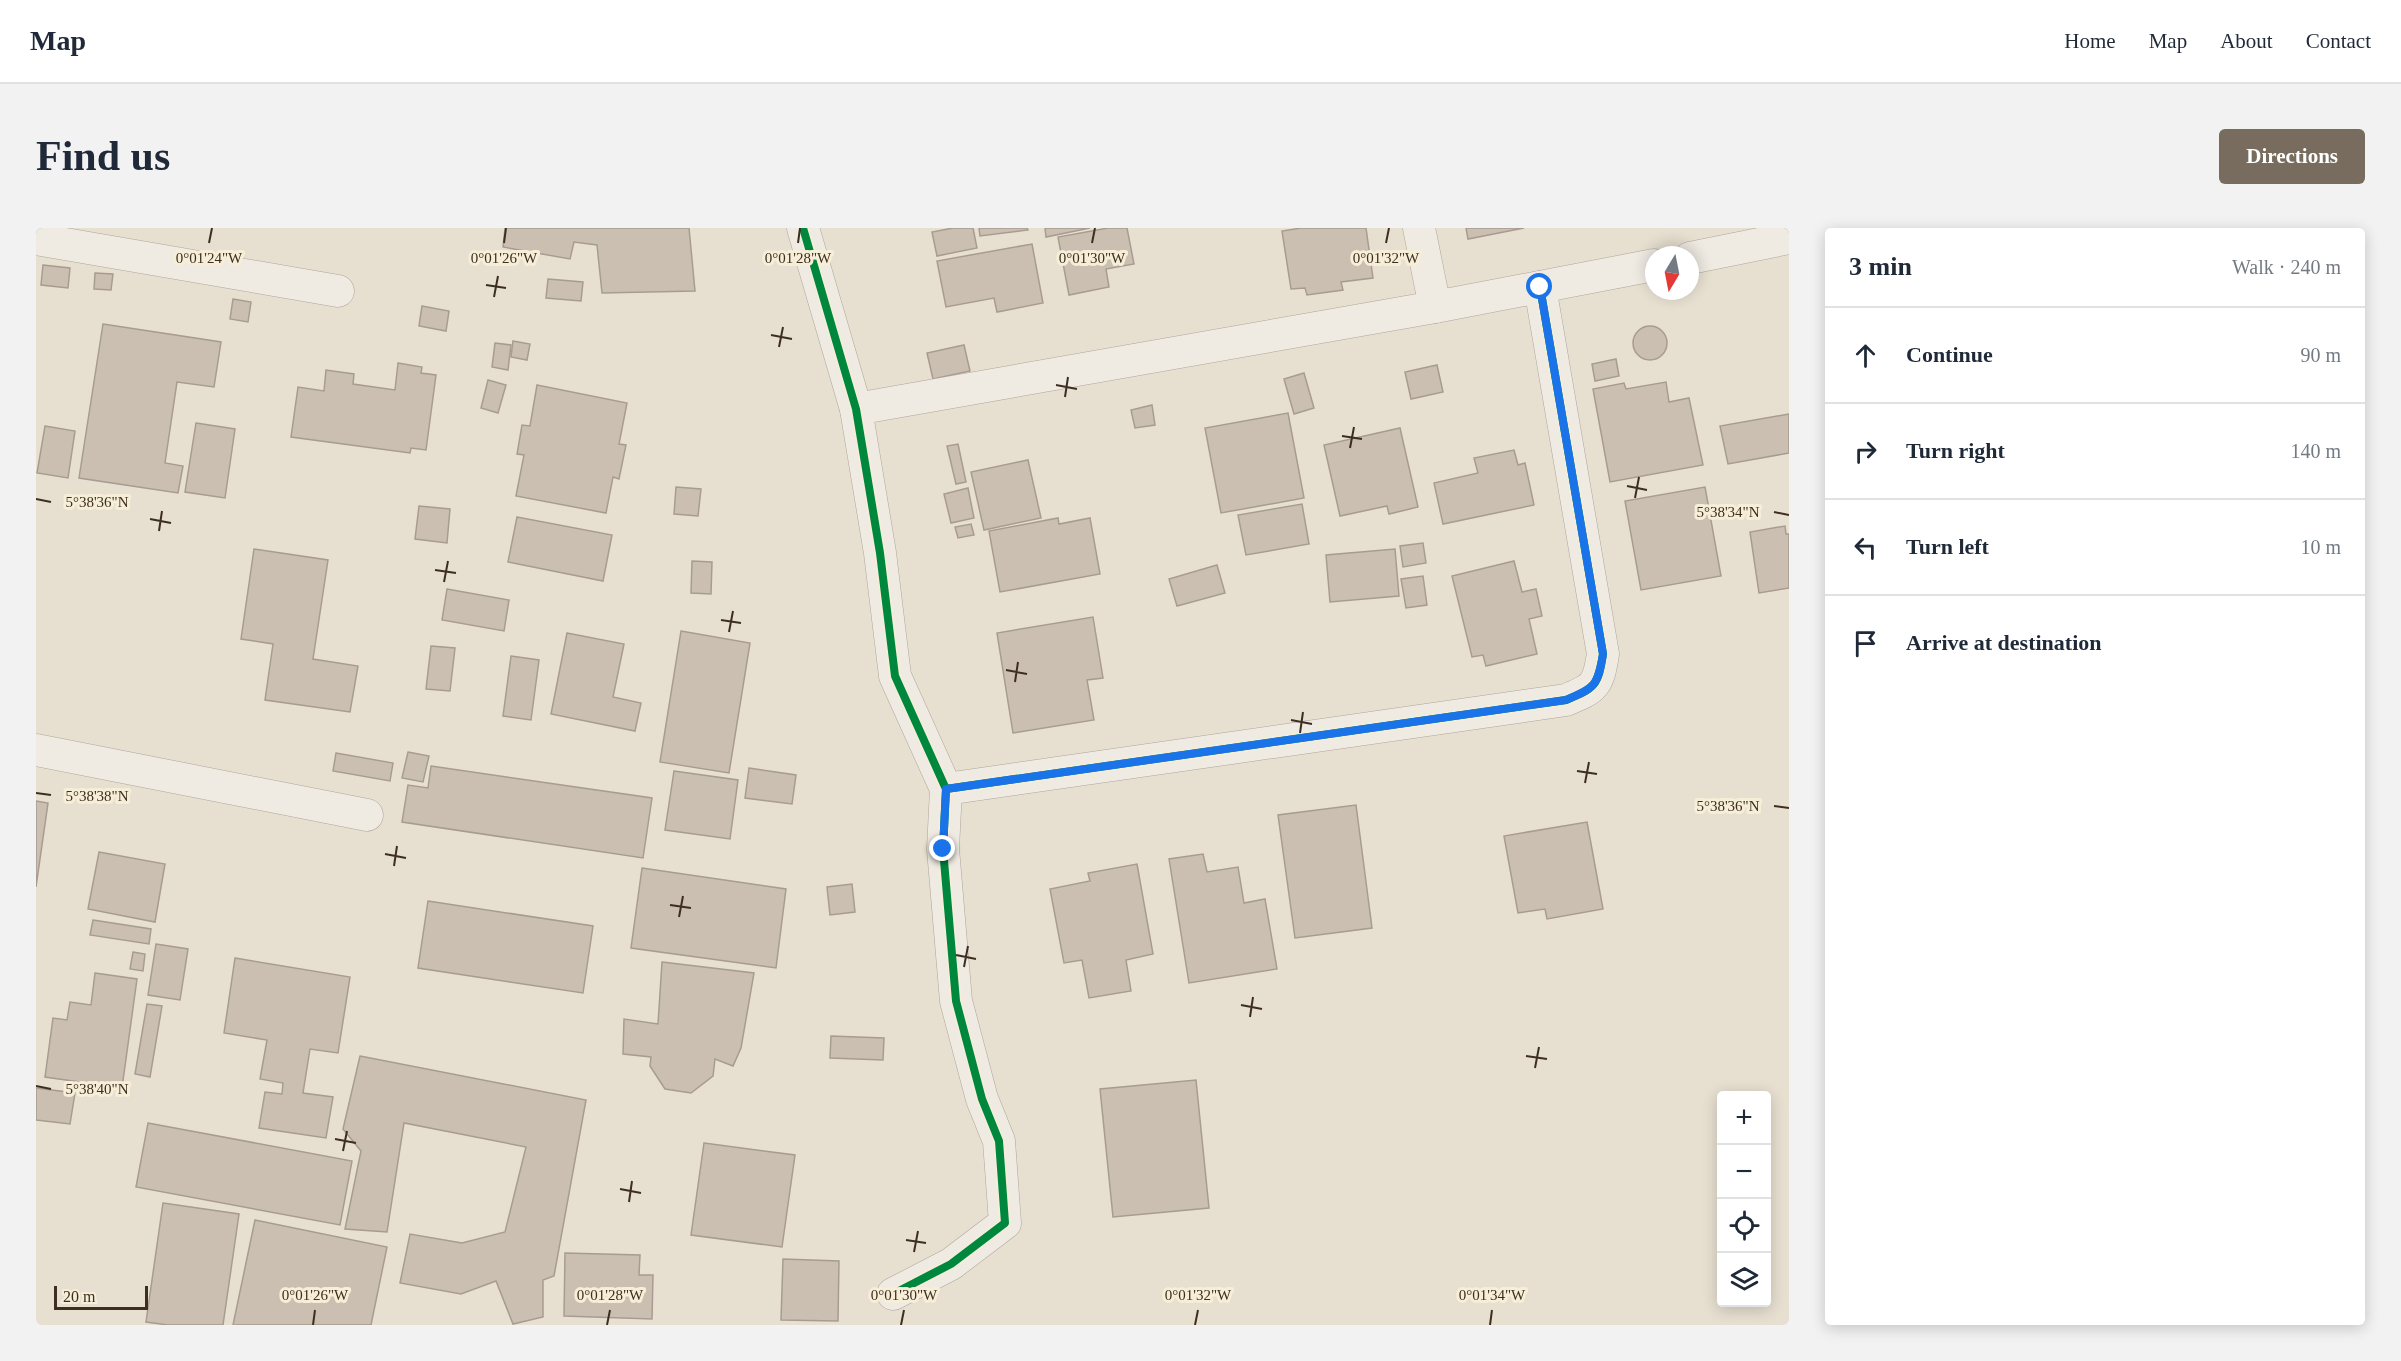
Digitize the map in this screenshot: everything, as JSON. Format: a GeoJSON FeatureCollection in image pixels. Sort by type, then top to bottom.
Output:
{"type":"FeatureCollection","features":[{"type":"Feature","properties":{"kind":"street"},"geometry":{"type":"LineString","coordinates":[[803,228],[856,409],[880,553],[895,676],[946,789],[943,849],[956,1001],[982,1099],[999,1141],[1005,1223],[951,1264],[893,1294]]}},
{"type":"Feature","properties":{"kind":"street"},"geometry":{"type":"LineString","coordinates":[[1419,228],[1435,308]]}},
{"type":"Feature","properties":{"kind":"street"},"geometry":{"type":"LineString","coordinates":[[1699,256],[1789,238]]}},
{"type":"Feature","properties":{"kind":"street"},"geometry":{"type":"LineString","coordinates":[[36,239],[338,291]]}},
{"type":"Feature","properties":{"kind":"street"},"geometry":{"type":"LineString","coordinates":[[856,409],[1435,308],[1645,267]]}},
{"type":"Feature","properties":{"kind":"street"},"geometry":{"type":"LineString","coordinates":[[946,789],[1554,702],[1589,691],[1600,675],[1603,654],[1540,287]]}},
{"type":"Feature","properties":{"kind":"street"},"geometry":{"type":"LineString","coordinates":[[36,750],[367,815]]}},
{"type":"Feature","properties":{"kind":"building"},"geometry":{"type":"Polygon","coordinates":[[[505,228],[689,228],[695,291],[602,293],[597,245],[574,242],[570,259],[503,247],[505,228]]]}},
{"type":"Feature","properties":{"kind":"building"},"geometry":{"type":"Polygon","coordinates":[[[953,228],[973,228],[977,248],[937,256],[932,232],[953,228]]]}},
{"type":"Feature","properties":{"kind":"building"},"geometry":{"type":"Polygon","coordinates":[[[979,228],[1027,228],[1028,230],[980,236],[979,228]]]}},
{"type":"Feature","properties":{"kind":"building"},"geometry":{"type":"Polygon","coordinates":[[[1045,228],[1090,228],[1046,237],[1045,228]]]}},
{"type":"Feature","properties":{"kind":"building"},"geometry":{"type":"Polygon","coordinates":[[[1108,228],[1127,228],[1134,264],[1106,269],[1109,287],[1069,295],[1058,237],[1108,228]]]}},
{"type":"Feature","properties":{"kind":"building"},"geometry":{"type":"Polygon","coordinates":[[[1301,228],[1366,228],[1373,278],[1341,282],[1343,290],[1307,295],[1305,288],[1291,289],[1282,231],[1301,228]]]}},
{"type":"Feature","properties":{"kind":"building"},"geometry":{"type":"Polygon","coordinates":[[[1466,228],[1524,228],[1468,239],[1466,228]]]}},
{"type":"Feature","properties":{"kind":"building"},"geometry":{"type":"Polygon","coordinates":[[[1032,244],[1043,303],[997,312],[994,298],[946,307],[937,261],[1032,244]]]}},
{"type":"Feature","properties":{"kind":"building"},"geometry":{"type":"Polygon","coordinates":[[[43,265],[70,268],[68,288],[41,285],[43,265]]]}},
{"type":"Feature","properties":{"kind":"building"},"geometry":{"type":"Polygon","coordinates":[[[95,273],[113,274],[111,290],[94,289],[95,273]]]}},
{"type":"Feature","properties":{"kind":"building"},"geometry":{"type":"Polygon","coordinates":[[[548,279],[583,282],[581,301],[546,298],[548,279]]]}},
{"type":"Feature","properties":{"kind":"building"},"geometry":{"type":"Polygon","coordinates":[[[233,299],[251,302],[248,322],[230,319],[233,299]]]}},
{"type":"Feature","properties":{"kind":"building"},"geometry":{"type":"Polygon","coordinates":[[[422,306],[449,311],[446,331],[419,326],[422,306]]]}},
{"type":"Feature","properties":{"kind":"building"},"geometry":{"type":"Polygon","coordinates":[[[103,324],[221,342],[214,387],[177,382],[165,463],[183,466],[178,493],[79,478],[103,324]]]}},
{"type":"Feature","properties":{"kind":"building"},"geometry":{"type":"Polygon","coordinates":[[[1650,326],[1662,331],[1667,343],[1662,355],[1650,360],[1638,355],[1633,343],[1638,331],[1650,326]]]}},
{"type":"Feature","properties":{"kind":"building"},"geometry":{"type":"Polygon","coordinates":[[[513,341],[530,344],[527,360],[511,357],[513,341]]]}},
{"type":"Feature","properties":{"kind":"building"},"geometry":{"type":"Polygon","coordinates":[[[495,343],[511,345],[508,370],[492,367],[495,343]]]}},
{"type":"Feature","properties":{"kind":"building"},"geometry":{"type":"Polygon","coordinates":[[[964,345],[970,371],[933,379],[927,353],[964,345]]]}},
{"type":"Feature","properties":{"kind":"building"},"geometry":{"type":"Polygon","coordinates":[[[1616,359],[1619,376],[1595,381],[1592,364],[1616,359]]]}},
{"type":"Feature","properties":{"kind":"building"},"geometry":{"type":"Polygon","coordinates":[[[398,363],[422,367],[421,373],[436,375],[426,450],[411,448],[410,453],[291,437],[298,387],[324,391],[326,370],[354,374],[353,384],[395,390],[398,363]]]}},
{"type":"Feature","properties":{"kind":"building"},"geometry":{"type":"Polygon","coordinates":[[[1437,365],[1443,392],[1411,399],[1405,372],[1437,365]]]}},
{"type":"Feature","properties":{"kind":"building"},"geometry":{"type":"Polygon","coordinates":[[[1304,373],[1314,408],[1294,414],[1284,379],[1304,373]]]}},
{"type":"Feature","properties":{"kind":"building"},"geometry":{"type":"Polygon","coordinates":[[[488,380],[506,385],[498,413],[481,408],[488,380]]]}},
{"type":"Feature","properties":{"kind":"building"},"geometry":{"type":"Polygon","coordinates":[[[1666,382],[1669,402],[1689,398],[1703,465],[1610,482],[1593,389],[1624,383],[1626,389],[1666,382]]]}},
{"type":"Feature","properties":{"kind":"building"},"geometry":{"type":"Polygon","coordinates":[[[537,385],[627,403],[619,444],[626,445],[619,479],[613,477],[606,513],[516,496],[524,455],[517,454],[522,425],[530,426],[537,385]]]}},
{"type":"Feature","properties":{"kind":"building"},"geometry":{"type":"Polygon","coordinates":[[[1152,405],[1155,425],[1135,428],[1131,410],[1152,405]]]}},
{"type":"Feature","properties":{"kind":"building"},"geometry":{"type":"Polygon","coordinates":[[[1288,413],[1304,498],[1221,513],[1205,428],[1288,413]]]}},
{"type":"Feature","properties":{"kind":"building"},"geometry":{"type":"Polygon","coordinates":[[[1789,414],[1789,453],[1728,464],[1720,426],[1789,414]]]}},
{"type":"Feature","properties":{"kind":"building"},"geometry":{"type":"Polygon","coordinates":[[[196,423],[235,429],[225,498],[185,492],[196,423]]]}},
{"type":"Feature","properties":{"kind":"building"},"geometry":{"type":"Polygon","coordinates":[[[45,426],[75,431],[68,478],[37,473],[45,426]]]}},
{"type":"Feature","properties":{"kind":"building"},"geometry":{"type":"Polygon","coordinates":[[[1400,428],[1418,507],[1389,514],[1387,506],[1340,516],[1324,445],[1400,428]]]}},
{"type":"Feature","properties":{"kind":"building"},"geometry":{"type":"Polygon","coordinates":[[[958,444],[966,482],[956,484],[947,446],[958,444]]]}},
{"type":"Feature","properties":{"kind":"building"},"geometry":{"type":"Polygon","coordinates":[[[1514,450],[1518,465],[1525,463],[1534,505],[1443,524],[1434,483],[1478,473],[1474,458],[1514,450]]]}},
{"type":"Feature","properties":{"kind":"building"},"geometry":{"type":"Polygon","coordinates":[[[1028,460],[1041,518],[984,530],[971,472],[1028,460]]]}},
{"type":"Feature","properties":{"kind":"building"},"geometry":{"type":"Polygon","coordinates":[[[676,487],[701,489],[698,516],[674,514],[676,487]]]}},
{"type":"Feature","properties":{"kind":"building"},"geometry":{"type":"Polygon","coordinates":[[[1705,487],[1721,576],[1641,590],[1625,501],[1705,487]]]}},
{"type":"Feature","properties":{"kind":"building"},"geometry":{"type":"Polygon","coordinates":[[[968,488],[974,518],[951,523],[944,494],[968,488]]]}},
{"type":"Feature","properties":{"kind":"building"},"geometry":{"type":"Polygon","coordinates":[[[1302,504],[1309,544],[1246,555],[1238,515],[1302,504]]]}},
{"type":"Feature","properties":{"kind":"building"},"geometry":{"type":"Polygon","coordinates":[[[419,506],[450,509],[447,543],[415,539],[419,506]]]}},
{"type":"Feature","properties":{"kind":"building"},"geometry":{"type":"Polygon","coordinates":[[[517,517],[612,535],[603,581],[508,562],[517,517]]]}},
{"type":"Feature","properties":{"kind":"building"},"geometry":{"type":"Polygon","coordinates":[[[1058,518],[1059,524],[1090,518],[1100,574],[1000,592],[989,531],[1058,518]]]}},
{"type":"Feature","properties":{"kind":"building"},"geometry":{"type":"Polygon","coordinates":[[[971,524],[974,535],[958,538],[955,527],[971,524]]]}},
{"type":"Feature","properties":{"kind":"building"},"geometry":{"type":"Polygon","coordinates":[[[1785,526],[1786,534],[1789,534],[1789,588],[1759,593],[1750,532],[1785,526]]]}},
{"type":"Feature","properties":{"kind":"building"},"geometry":{"type":"Polygon","coordinates":[[[1423,543],[1426,563],[1403,567],[1400,546],[1423,543]]]}},
{"type":"Feature","properties":{"kind":"building"},"geometry":{"type":"Polygon","coordinates":[[[254,549],[328,560],[313,659],[358,666],[350,712],[265,700],[273,644],[241,639],[254,549]]]}},
{"type":"Feature","properties":{"kind":"building"},"geometry":{"type":"Polygon","coordinates":[[[1395,549],[1399,596],[1330,602],[1326,555],[1395,549]]]}},
{"type":"Feature","properties":{"kind":"building"},"geometry":{"type":"Polygon","coordinates":[[[692,561],[712,562],[711,594],[691,593],[692,561]]]}},
{"type":"Feature","properties":{"kind":"building"},"geometry":{"type":"Polygon","coordinates":[[[1514,561],[1522,592],[1536,589],[1542,616],[1529,619],[1537,654],[1486,666],[1483,655],[1472,657],[1452,576],[1514,561]]]}},
{"type":"Feature","properties":{"kind":"building"},"geometry":{"type":"Polygon","coordinates":[[[1217,565],[1225,593],[1177,606],[1169,579],[1217,565]]]}},
{"type":"Feature","properties":{"kind":"building"},"geometry":{"type":"Polygon","coordinates":[[[1423,576],[1427,605],[1406,608],[1401,579],[1423,576]]]}},
{"type":"Feature","properties":{"kind":"building"},"geometry":{"type":"Polygon","coordinates":[[[447,589],[509,600],[504,631],[442,620],[447,589]]]}},
{"type":"Feature","properties":{"kind":"building"},"geometry":{"type":"Polygon","coordinates":[[[1093,617],[1103,678],[1087,680],[1094,720],[1013,733],[997,633],[1093,617]]]}},
{"type":"Feature","properties":{"kind":"building"},"geometry":{"type":"Polygon","coordinates":[[[681,631],[750,643],[729,773],[660,762],[681,631]]]}},
{"type":"Feature","properties":{"kind":"building"},"geometry":{"type":"Polygon","coordinates":[[[567,633],[624,644],[613,697],[641,703],[635,731],[551,714],[567,633]]]}},
{"type":"Feature","properties":{"kind":"building"},"geometry":{"type":"Polygon","coordinates":[[[431,646],[455,648],[450,691],[426,689],[431,646]]]}},
{"type":"Feature","properties":{"kind":"building"},"geometry":{"type":"Polygon","coordinates":[[[511,656],[539,660],[531,720],[503,716],[511,656]]]}},
{"type":"Feature","properties":{"kind":"building"},"geometry":{"type":"Polygon","coordinates":[[[408,752],[429,756],[423,782],[402,778],[408,752]]]}},
{"type":"Feature","properties":{"kind":"building"},"geometry":{"type":"Polygon","coordinates":[[[336,753],[393,763],[390,781],[333,771],[336,753]]]}},
{"type":"Feature","properties":{"kind":"building"},"geometry":{"type":"Polygon","coordinates":[[[431,766],[652,798],[643,858],[402,822],[408,785],[428,788],[431,766]]]}},
{"type":"Feature","properties":{"kind":"building"},"geometry":{"type":"Polygon","coordinates":[[[749,768],[796,775],[792,804],[745,798],[749,768]]]}},
{"type":"Feature","properties":{"kind":"building"},"geometry":{"type":"Polygon","coordinates":[[[674,771],[738,780],[730,839],[665,830],[674,771]]]}},
{"type":"Feature","properties":{"kind":"building"},"geometry":{"type":"Polygon","coordinates":[[[36,801],[48,803],[36,887],[36,801]]]}},
{"type":"Feature","properties":{"kind":"building"},"geometry":{"type":"Polygon","coordinates":[[[1356,805],[1372,928],[1295,938],[1278,815],[1356,805]]]}},
{"type":"Feature","properties":{"kind":"building"},"geometry":{"type":"Polygon","coordinates":[[[1587,822],[1603,909],[1547,919],[1545,909],[1518,913],[1504,836],[1587,822]]]}},
{"type":"Feature","properties":{"kind":"building"},"geometry":{"type":"Polygon","coordinates":[[[99,852],[165,864],[155,922],[88,909],[99,852]]]}},
{"type":"Feature","properties":{"kind":"building"},"geometry":{"type":"Polygon","coordinates":[[[1203,854],[1207,872],[1238,867],[1244,903],[1265,899],[1277,969],[1189,983],[1169,859],[1203,854]]]}},
{"type":"Feature","properties":{"kind":"building"},"geometry":{"type":"Polygon","coordinates":[[[1137,864],[1153,954],[1126,960],[1131,991],[1089,998],[1082,960],[1064,963],[1050,889],[1090,881],[1088,873],[1137,864]]]}},
{"type":"Feature","properties":{"kind":"building"},"geometry":{"type":"Polygon","coordinates":[[[642,868],[786,889],[776,968],[631,948],[642,868]]]}},
{"type":"Feature","properties":{"kind":"building"},"geometry":{"type":"Polygon","coordinates":[[[852,884],[855,912],[830,915],[827,887],[852,884]]]}},
{"type":"Feature","properties":{"kind":"building"},"geometry":{"type":"Polygon","coordinates":[[[428,901],[593,926],[583,993],[418,968],[428,901]]]}},
{"type":"Feature","properties":{"kind":"building"},"geometry":{"type":"Polygon","coordinates":[[[93,920],[151,929],[149,944],[90,935],[93,920]]]}},
{"type":"Feature","properties":{"kind":"building"},"geometry":{"type":"Polygon","coordinates":[[[156,944],[188,949],[180,1000],[148,995],[156,944]]]}},
{"type":"Feature","properties":{"kind":"building"},"geometry":{"type":"Polygon","coordinates":[[[133,952],[145,954],[143,971],[130,969],[133,952]]]}},
{"type":"Feature","properties":{"kind":"building"},"geometry":{"type":"Polygon","coordinates":[[[235,958],[350,977],[338,1053],[310,1049],[303,1093],[333,1097],[326,1138],[259,1128],[265,1092],[282,1094],[283,1083],[260,1079],[267,1040],[224,1033],[235,958]]]}},
{"type":"Feature","properties":{"kind":"building"},"geometry":{"type":"Polygon","coordinates":[[[662,962],[754,973],[741,1048],[733,1066],[715,1059],[713,1076],[691,1093],[665,1089],[650,1066],[651,1057],[623,1054],[624,1019],[658,1024],[662,962]]]}},
{"type":"Feature","properties":{"kind":"building"},"geometry":{"type":"Polygon","coordinates":[[[95,973],[137,979],[122,1088],[45,1077],[53,1018],[67,1020],[70,1002],[91,1005],[95,973]]]}},
{"type":"Feature","properties":{"kind":"building"},"geometry":{"type":"Polygon","coordinates":[[[147,1004],[162,1006],[150,1077],[135,1074],[147,1004]]]}},
{"type":"Feature","properties":{"kind":"building"},"geometry":{"type":"Polygon","coordinates":[[[831,1036],[884,1038],[883,1060],[830,1058],[831,1036]]]}},
{"type":"Feature","properties":{"kind":"building"},"geometry":{"type":"Polygon","coordinates":[[[360,1056],[586,1100],[554,1276],[543,1280],[543,1317],[513,1324],[496,1281],[461,1294],[400,1283],[410,1234],[462,1243],[505,1232],[526,1147],[404,1123],[387,1232],[345,1229],[361,1151],[343,1129],[360,1056]]]}},
{"type":"Feature","properties":{"kind":"building"},"geometry":{"type":"Polygon","coordinates":[[[1196,1080],[1209,1208],[1113,1217],[1100,1089],[1196,1080]]]}},
{"type":"Feature","properties":{"kind":"building"},"geometry":{"type":"Polygon","coordinates":[[[36,1088],[75,1093],[70,1124],[36,1120],[36,1088]]]}},
{"type":"Feature","properties":{"kind":"building"},"geometry":{"type":"Polygon","coordinates":[[[148,1123],[352,1161],[340,1225],[136,1187],[148,1123]]]}},
{"type":"Feature","properties":{"kind":"building"},"geometry":{"type":"Polygon","coordinates":[[[704,1143],[795,1155],[782,1247],[691,1235],[704,1143]]]}},
{"type":"Feature","properties":{"kind":"building"},"geometry":{"type":"Polygon","coordinates":[[[163,1203],[239,1214],[223,1325],[168,1325],[146,1322],[163,1203]]]}},
{"type":"Feature","properties":{"kind":"building"},"geometry":{"type":"Polygon","coordinates":[[[255,1220],[387,1247],[371,1325],[233,1325],[255,1220]]]}},
{"type":"Feature","properties":{"kind":"building"},"geometry":{"type":"Polygon","coordinates":[[[565,1253],[640,1255],[639,1275],[653,1275],[652,1319],[564,1316],[565,1253]]]}},
{"type":"Feature","properties":{"kind":"building"},"geometry":{"type":"Polygon","coordinates":[[[783,1259],[839,1261],[838,1321],[781,1320],[783,1259]]]}},
{"type":"Feature","properties":{"kind":"cycle path"},"geometry":{"type":"LineString","coordinates":[[803,228],[856,409],[880,553],[895,676],[946,789],[943,849],[956,1001],[982,1099],[999,1141],[1005,1223],[951,1264],[893,1294]]}},
{"type":"Feature","properties":{"kind":"cycle path"},"geometry":{"type":"LineString","coordinates":[[946,789],[1566,700],[1594,685],[1603,654],[1540,287]]}},
{"type":"Feature","properties":{"kind":"route"},"geometry":{"type":"LineString","coordinates":[[943,849],[946,789],[1566,700],[1589,691],[1600,675],[1603,654],[1540,287]]}}]}
